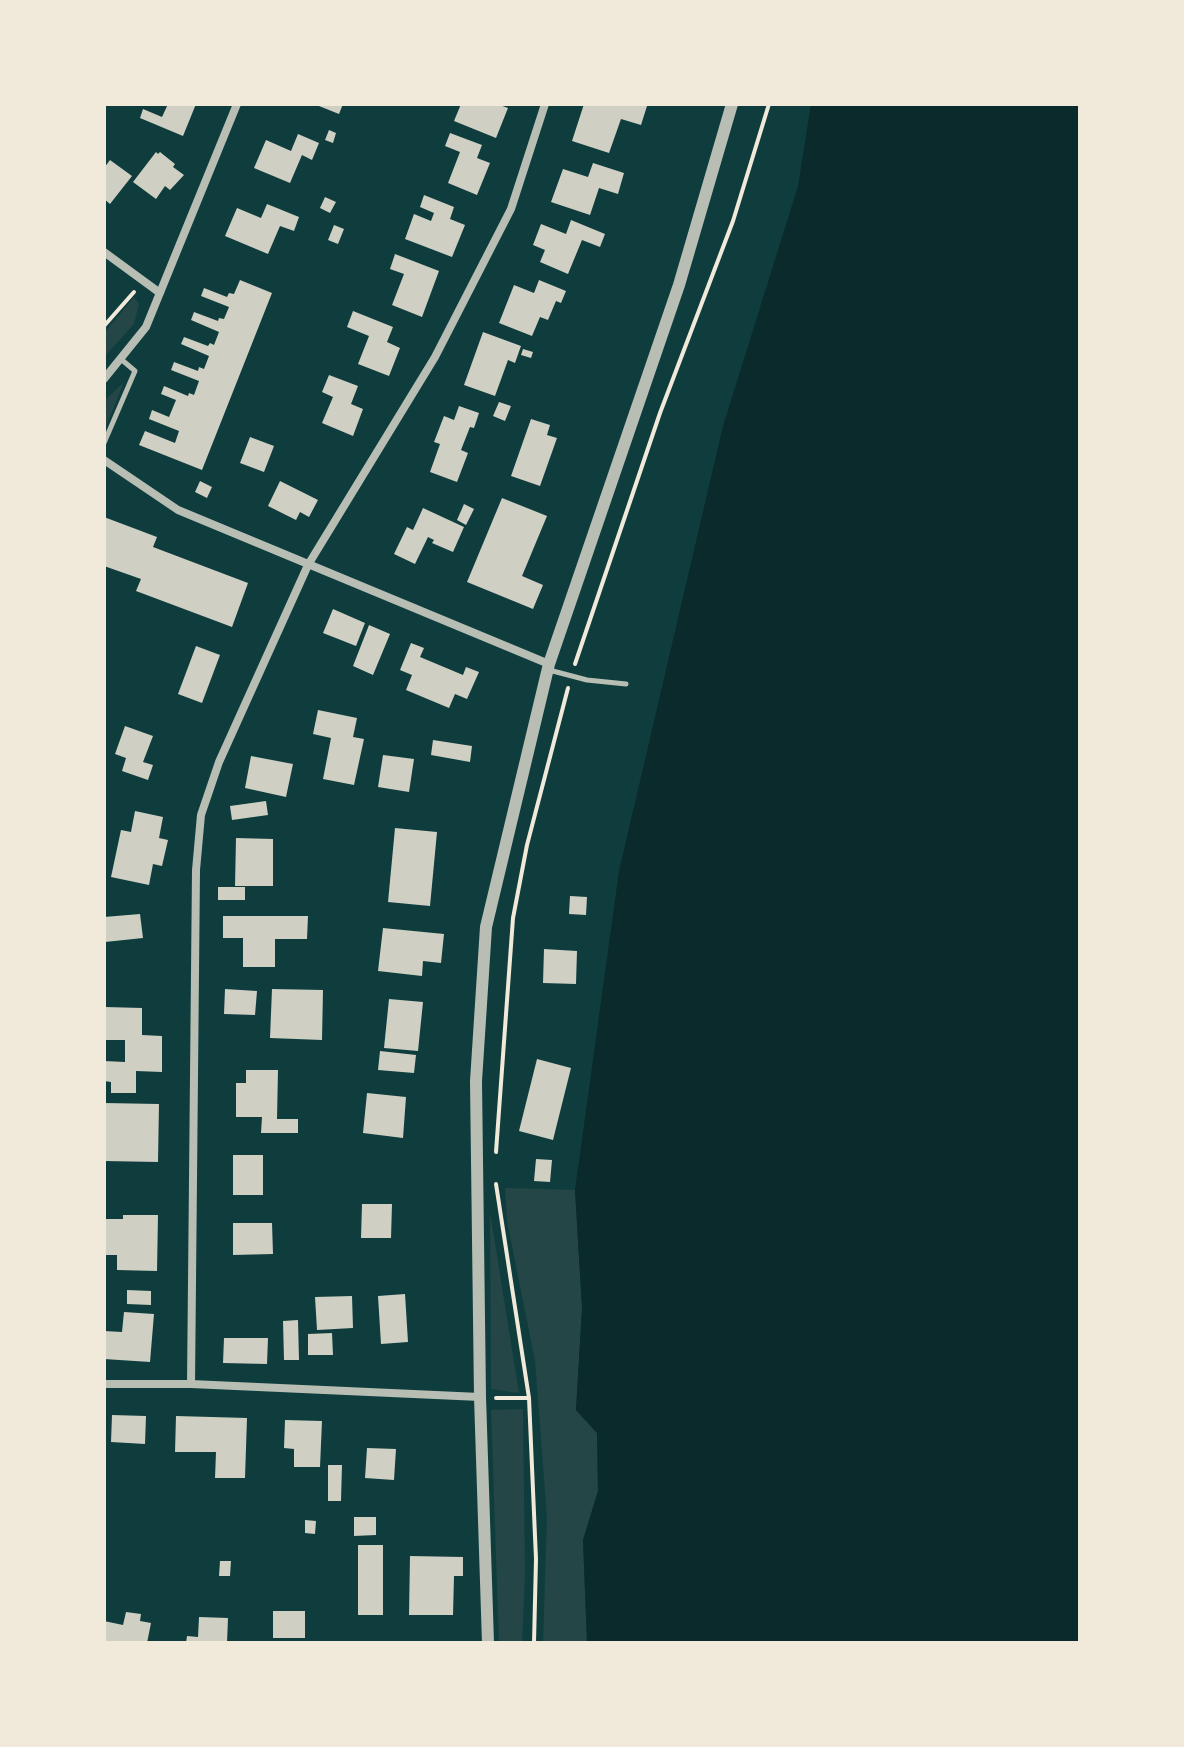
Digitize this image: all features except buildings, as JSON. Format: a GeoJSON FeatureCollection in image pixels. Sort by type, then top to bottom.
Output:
{"type":"FeatureCollection","features":[{"type":"Feature","properties":{"kind":"street"},"geometry":{"type":"LineString","coordinates":[[104,379],[146,327],[237,104]]}},
{"type":"Feature","properties":{"kind":"street"},"geometry":{"type":"LineString","coordinates":[[191,1384],[196,870],[201,815],[219,762],[308,565],[435,357],[511,209],[545,104]]}},
{"type":"Feature","properties":{"kind":"street"},"geometry":{"type":"LineString","coordinates":[[488,1643],[480,1397],[476,1081],[486,927],[548,667],[679,285],[732,104]]}},
{"type":"Feature","properties":{"kind":"street"},"geometry":{"type":"LineString","coordinates":[[104,252],[160,293]]}},
{"type":"Feature","properties":{"kind":"street"},"geometry":{"type":"LineString","coordinates":[[104,460],[178,510],[548,667]]}},
{"type":"Feature","properties":{"kind":"street"},"geometry":{"type":"LineString","coordinates":[[104,1384],[191,1384],[480,1397]]}},
{"type":"Feature","properties":{"kind":"lane"},"geometry":{"type":"LineString","coordinates":[[104,443],[135,371],[122,360]]}},
{"type":"Feature","properties":{"kind":"lane"},"geometry":{"type":"LineString","coordinates":[[548,667],[571,676],[626,684]]}},
{"type":"Feature","properties":{"kind":"path"},"geometry":{"type":"LineString","coordinates":[[495,1161],[513,918],[527,845],[571,676],[660,413],[733,221],[769,104]]}},
{"type":"Feature","properties":{"kind":"path"},"geometry":{"type":"LineString","coordinates":[[104,326],[143,281]]}},
{"type":"Feature","properties":{"kind":"path"},"geometry":{"type":"LineString","coordinates":[[494,1175],[529,1398],[536,1559],[534,1643]]}},
{"type":"Feature","properties":{"kind":"path"},"geometry":{"type":"LineString","coordinates":[[480,1397],[529,1398]]}},
{"type":"Feature","properties":{"kind":"shaded area"},"geometry":{"type":"Polygon","coordinates":[[[811,104],[1080,104],[1080,1643],[587,1643],[583,1540],[598,1491],[597,1433],[576,1410],[582,1308],[575,1190],[619,871],[723,426],[798,186],[811,104]]]}},
{"type":"Feature","properties":{"kind":"shaded area"},"geometry":{"type":"Polygon","coordinates":[[[134,297],[139,304],[134,324],[104,357],[104,333],[134,297]]]}},
{"type":"Feature","properties":{"kind":"shaded area"},"geometry":{"type":"Polygon","coordinates":[[[124,382],[104,431],[104,401],[124,382]]]}},
{"type":"Feature","properties":{"kind":"shaded area"},"geometry":{"type":"Polygon","coordinates":[[[505,1188],[575,1190],[582,1308],[576,1410],[597,1433],[598,1491],[583,1540],[587,1643],[543,1643],[547,1518],[535,1361],[507,1221],[505,1188]]]}},
{"type":"Feature","properties":{"kind":"shaded area"},"geometry":{"type":"Polygon","coordinates":[[[490,1212],[519,1393],[491,1389],[490,1212]]]}},
{"type":"Feature","properties":{"kind":"shaded area"},"geometry":{"type":"Polygon","coordinates":[[[523,1409],[525,1575],[522,1643],[499,1643],[491,1410],[523,1409]]]}}]}
